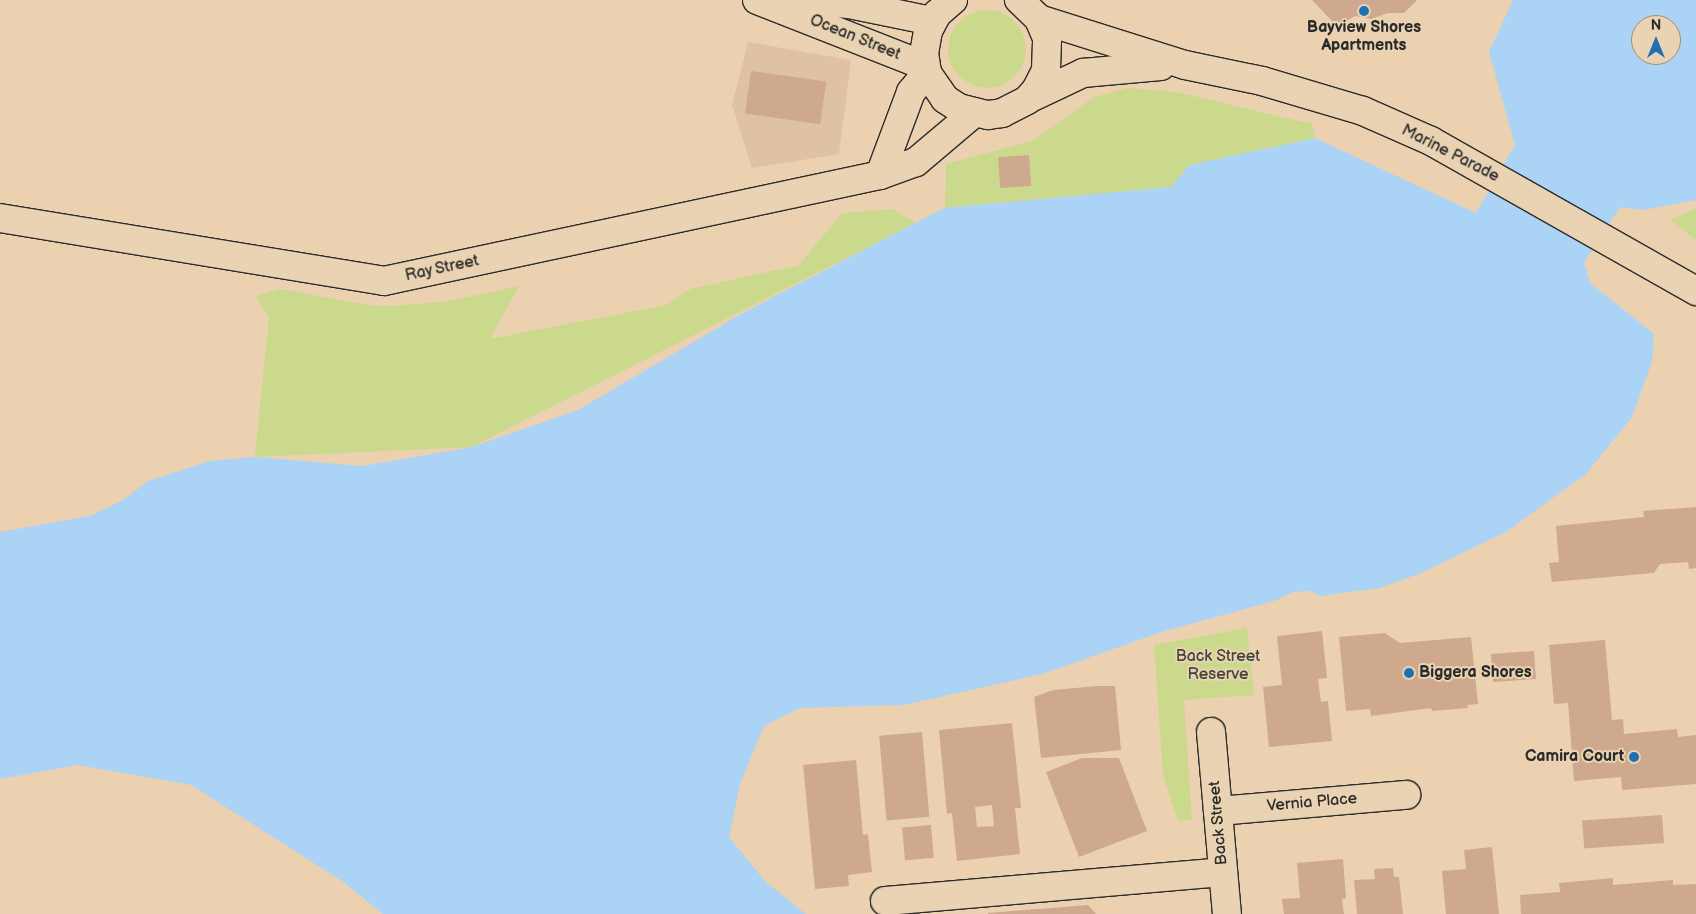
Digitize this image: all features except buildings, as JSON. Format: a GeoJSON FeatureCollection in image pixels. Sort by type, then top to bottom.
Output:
{"type":"FeatureCollection","features":[{"type":"Feature","properties":{"kind":"street","name":"Ocean Street"},"geometry":{"type":"LineString","coordinates":[[757,0],[926,70]]}},
{"type":"Feature","properties":{"kind":"street","name":"Ocean Street"},"geometry":{"type":"LineString","coordinates":[[799,0],[854,2],[939,9]]}},
{"type":"Feature","properties":{"kind":"street"},"geometry":{"type":"LineString","coordinates":[[1019,0],[1039,19],[1047,38],[1049,59],[1042,80],[1026,100]]}},
{"type":"Feature","properties":{"kind":"street"},"geometry":{"type":"LineString","coordinates":[[939,9],[924,41],[926,70],[945,100],[974,113]]}},
{"type":"Feature","properties":{"kind":"street","name":"Marine Parade"},"geometry":{"type":"LineString","coordinates":[[1039,19],[1185,65],[1262,81],[1363,111],[1431,141],[1696,291]]}},
{"type":"Feature","properties":{"kind":"street","name":"Marine Parade"},"geometry":{"type":"LineString","coordinates":[[974,113],[1002,113],[1083,73],[1133,66],[1185,65]]}},
{"type":"Feature","properties":{"kind":"street"},"geometry":{"type":"LineString","coordinates":[[880,176],[911,92],[926,70]]}},
{"type":"Feature","properties":{"kind":"street","name":"Ray Street"},"geometry":{"type":"LineString","coordinates":[[0,218],[384,281],[880,176],[916,162],[974,113]]}},
{"type":"Feature","properties":{"kind":"street","name":"Back Street"},"geometry":{"type":"LineString","coordinates":[[1211,732],[1227,914]]}},
{"type":"Feature","properties":{"kind":"street","name":"Vernia Place"},"geometry":{"type":"LineString","coordinates":[[1218,811],[1406,795]]}},
{"type":"Feature","properties":{"kind":"street"},"geometry":{"type":"LineString","coordinates":[[885,901],[1223,872]]}},
{"type":"Feature","properties":{"kind":"shaded area"},"geometry":{"type":"Polygon","coordinates":[[[748,42],[851,60],[839,154],[752,168],[732,105],[748,42]]]}},
{"type":"Feature","properties":{"kind":"green space"},"geometry":{"type":"Polygon","coordinates":[[[987,10],[1002,13],[1015,21],[1023,34],[1026,49],[1023,64],[1015,77],[1002,85],[987,88],[972,85],[959,77],[951,64],[948,49],[951,34],[959,21],[972,13],[987,10]]]}},
{"type":"Feature","properties":{"kind":"green space"},"geometry":{"type":"Polygon","coordinates":[[[1128,88],[1177,92],[1312,124],[1315,138],[1189,165],[1171,187],[945,208],[946,164],[1032,141],[1094,97],[1128,88]]]}},
{"type":"Feature","properties":{"kind":"green space"},"geometry":{"type":"Polygon","coordinates":[[[1696,208],[1696,240],[1670,220],[1696,208]]]}},
{"type":"Feature","properties":{"kind":"green space"},"geometry":{"type":"Polygon","coordinates":[[[893,209],[916,223],[472,447],[255,457],[269,318],[256,296],[280,289],[375,306],[394,306],[449,301],[519,286],[490,339],[666,305],[690,289],[799,265],[842,213],[893,209]]]}},
{"type":"Feature","properties":{"kind":"green space","name":"Back Street Reserve"},"geometry":{"type":"Polygon","coordinates":[[[1247,628],[1254,695],[1184,700],[1192,820],[1178,821],[1163,775],[1154,645],[1247,628]]]}},
{"type":"Feature","properties":{"kind":"water"},"geometry":{"type":"Polygon","coordinates":[[[1513,0],[1696,0],[1696,200],[1644,210],[1620,207],[1584,263],[1590,283],[1654,334],[1652,362],[1632,417],[1586,474],[1506,532],[1419,574],[1379,588],[1320,596],[1311,591],[1293,592],[1277,600],[1165,631],[1042,674],[904,705],[800,708],[764,726],[740,784],[729,837],[766,882],[806,914],[383,914],[342,881],[191,785],[78,765],[0,779],[0,532],[90,516],[123,500],[148,481],[210,461],[255,457],[363,466],[472,447],[578,410],[741,314],[944,208],[1171,187],[1189,165],[1315,138],[1476,213],[1515,145],[1489,52],[1513,0]]]}},
{"type":"Feature","properties":{"kind":"place","name":"Bayview Shores Apartments"},"geometry":{"type":"Point","coordinates":[1364,11]}},
{"type":"Feature","properties":{"kind":"place","name":"Biggera Shores"},"geometry":{"type":"Point","coordinates":[1409,673]}},
{"type":"Feature","properties":{"kind":"place","name":"Camira Court"},"geometry":{"type":"Point","coordinates":[1634,757]}}]}
